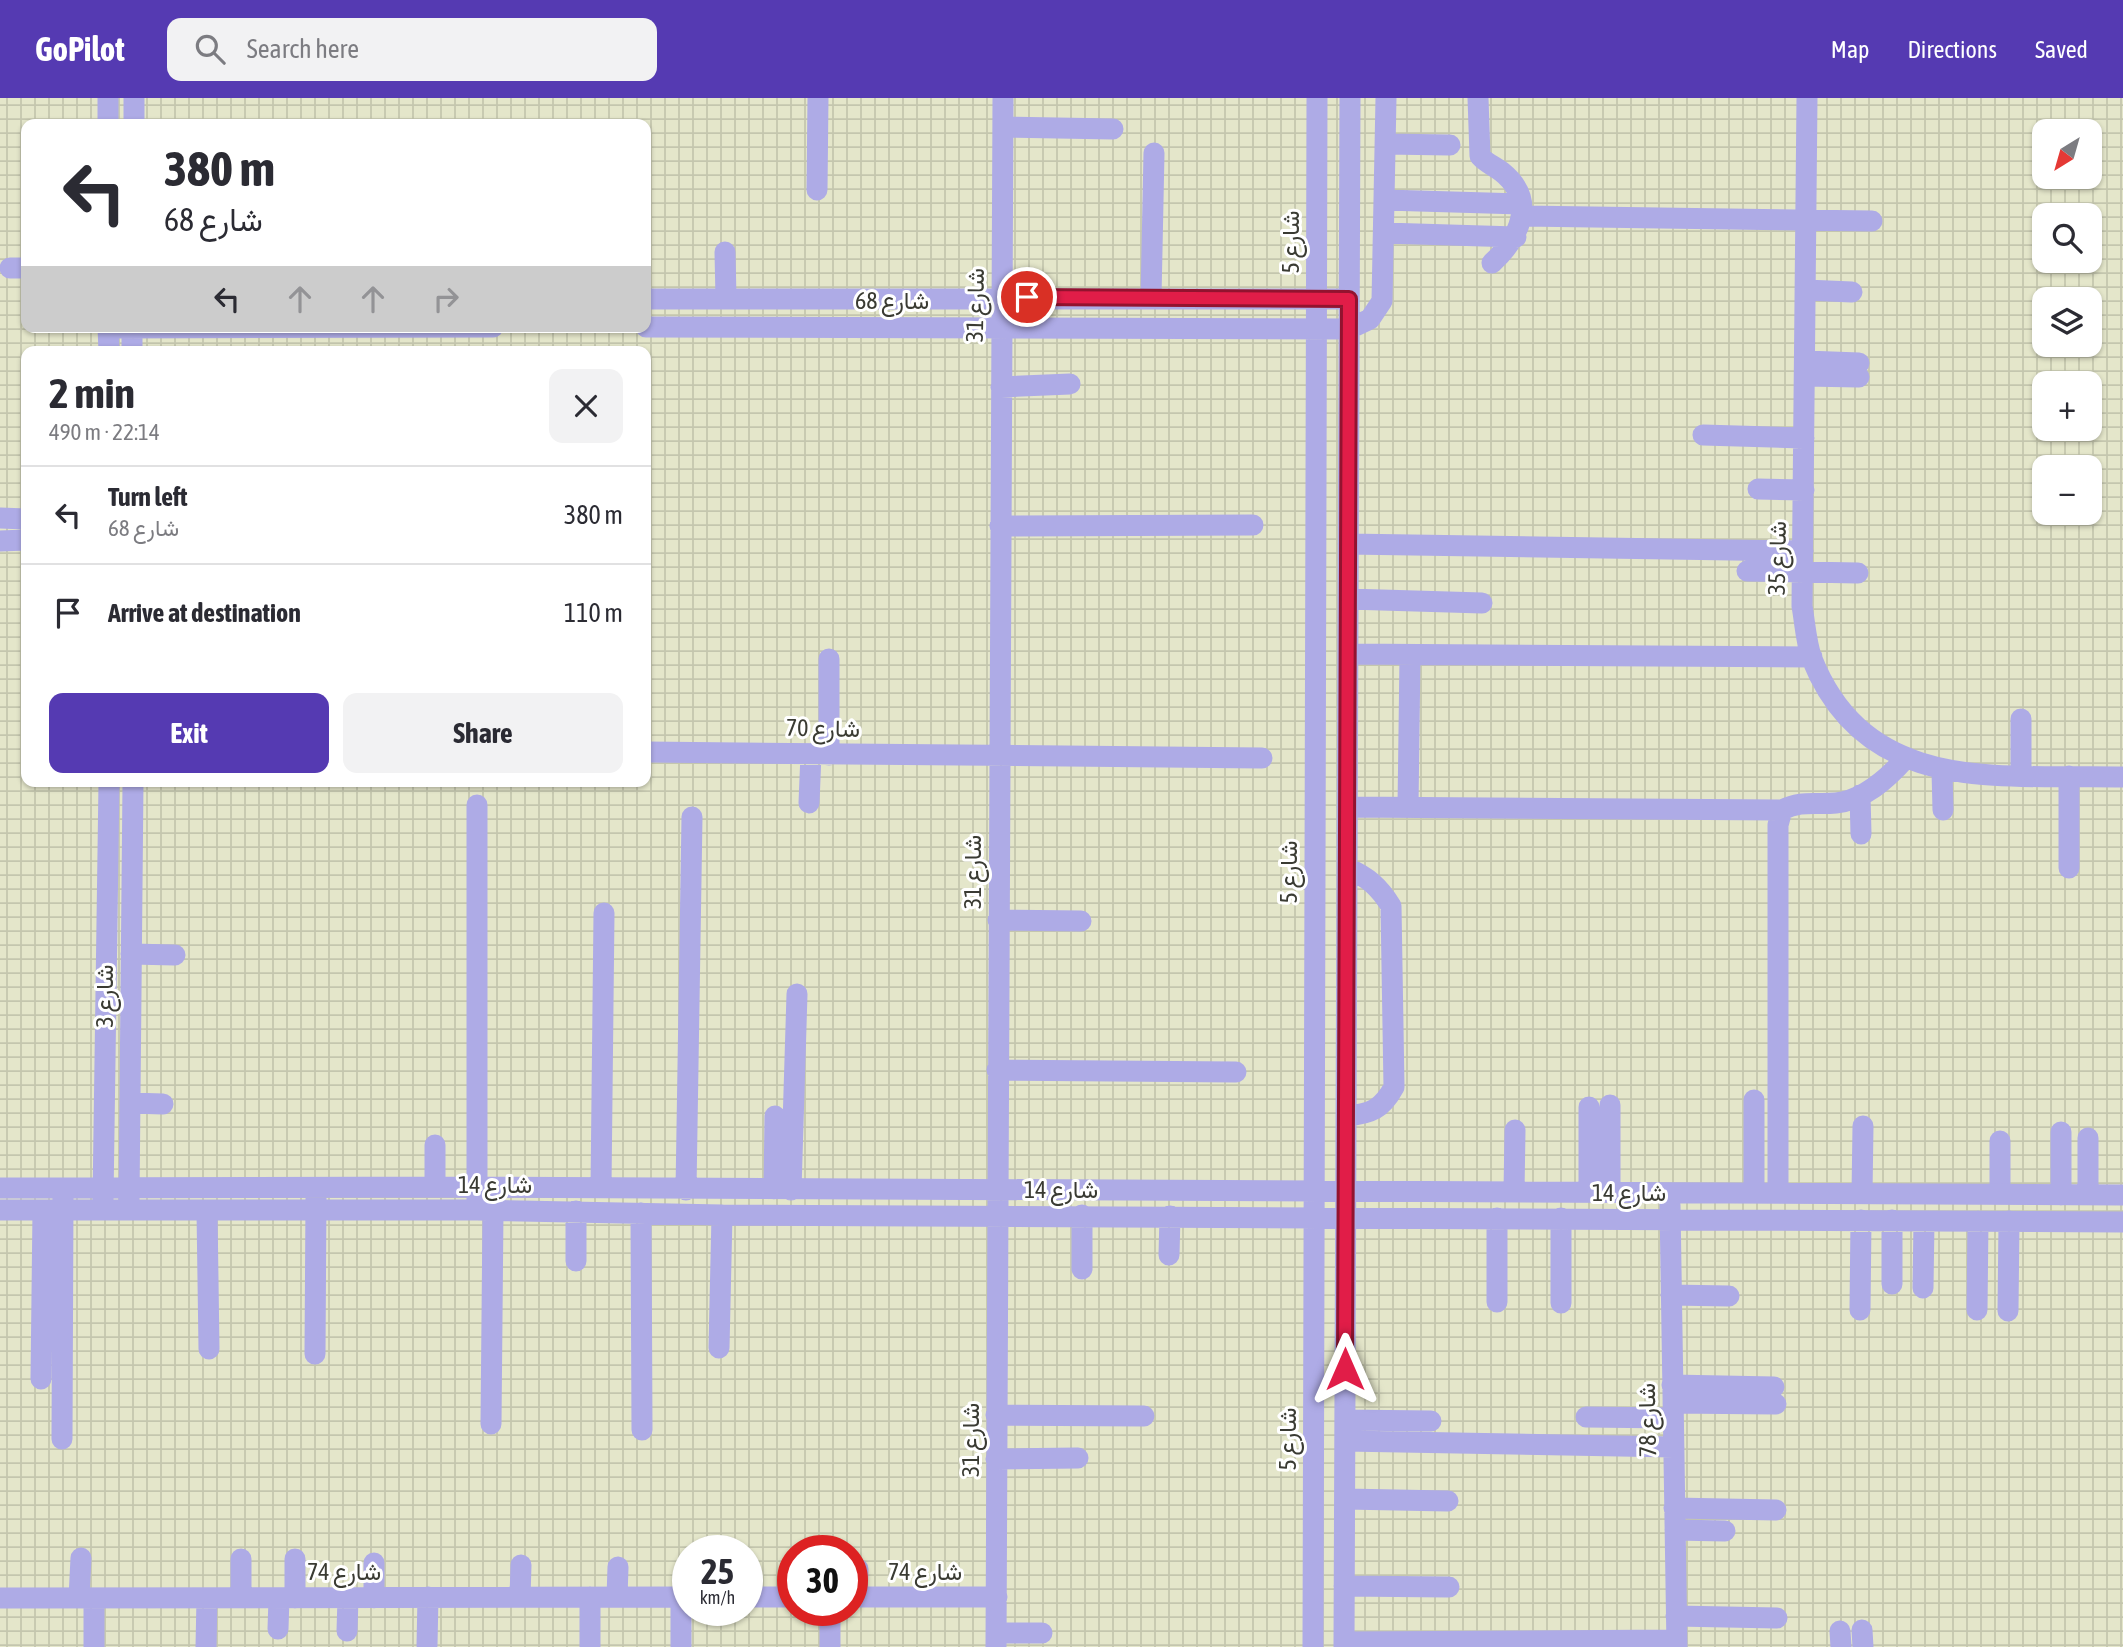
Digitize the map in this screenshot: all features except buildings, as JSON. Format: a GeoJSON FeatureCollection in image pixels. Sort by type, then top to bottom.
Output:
{"type":"FeatureCollection","features":[{"type":"Feature","properties":{"kind":"street"},"geometry":{"type":"LineString","coordinates":[[108,98],[108,119]]}},
{"type":"Feature","properties":{"kind":"street"},"geometry":{"type":"LineString","coordinates":[[134,98],[134,119]]}},
{"type":"Feature","properties":{"kind":"street"},"geometry":{"type":"LineString","coordinates":[[817,190],[818,98]]}},
{"type":"Feature","properties":{"kind":"street","name":"شارع 31"},"geometry":{"type":"LineString","coordinates":[[996,1640],[1003,98]]}},
{"type":"Feature","properties":{"kind":"street","name":"شارع 5"},"geometry":{"type":"LineString","coordinates":[[1313,1647],[1317,98]]}},
{"type":"Feature","properties":{"kind":"street"},"geometry":{"type":"LineString","coordinates":[[1350,98],[1344,1645],[1677,1644]]}},
{"type":"Feature","properties":{"kind":"street"},"geometry":{"type":"LineString","coordinates":[[1349,328],[1370,319],[1382,301],[1387,98]]}},
{"type":"Feature","properties":{"kind":"street"},"geometry":{"type":"LineString","coordinates":[[1478,98],[1480,156],[1503,173],[1514,187],[1520,219],[1492,263]]}},
{"type":"Feature","properties":{"kind":"street","name":"شارع 35"},"geometry":{"type":"LineString","coordinates":[[1807,98],[1802,606],[1812,657],[1833,699],[1865,734],[1905,759],[1942,771],[2123,777]]}},
{"type":"Feature","properties":{"kind":"street"},"geometry":{"type":"LineString","coordinates":[[1003,127],[1113,129]]}},
{"type":"Feature","properties":{"kind":"street"},"geometry":{"type":"LineString","coordinates":[[1386,144],[1450,145]]}},
{"type":"Feature","properties":{"kind":"street"},"geometry":{"type":"LineString","coordinates":[[1151,298],[1154,153]]}},
{"type":"Feature","properties":{"kind":"street"},"geometry":{"type":"LineString","coordinates":[[1385,200],[1520,219]]}},
{"type":"Feature","properties":{"kind":"street"},"geometry":{"type":"LineString","coordinates":[[1384,233],[1520,219],[1872,220]]}},
{"type":"Feature","properties":{"kind":"street"},"geometry":{"type":"LineString","coordinates":[[725,252],[726,298]]}},
{"type":"Feature","properties":{"kind":"street"},"geometry":{"type":"LineString","coordinates":[[1805,290],[1852,292]]}},
{"type":"Feature","properties":{"kind":"street","name":"شارع 68"},"geometry":{"type":"LineString","coordinates":[[651,299],[1349,299]]}},
{"type":"Feature","properties":{"kind":"street","name":"شارع 68"},"geometry":{"type":"LineString","coordinates":[[651,327],[1349,328]]}},
{"type":"Feature","properties":{"kind":"street"},"geometry":{"type":"LineString","coordinates":[[1805,369],[1859,370]]}},
{"type":"Feature","properties":{"kind":"street"},"geometry":{"type":"LineString","coordinates":[[1001,387],[1070,384]]}},
{"type":"Feature","properties":{"kind":"street"},"geometry":{"type":"LineString","coordinates":[[1703,435],[1804,438]]}},
{"type":"Feature","properties":{"kind":"street"},"geometry":{"type":"LineString","coordinates":[[1758,489],[1804,491]]}},
{"type":"Feature","properties":{"kind":"street"},"geometry":{"type":"LineString","coordinates":[[0,519],[21,519]]}},
{"type":"Feature","properties":{"kind":"street"},"geometry":{"type":"LineString","coordinates":[[1000,526],[1253,525]]}},
{"type":"Feature","properties":{"kind":"street"},"geometry":{"type":"LineString","coordinates":[[0,541],[21,540]]}},
{"type":"Feature","properties":{"kind":"street"},"geometry":{"type":"LineString","coordinates":[[1348,544],[1803,561],[1858,573]]}},
{"type":"Feature","properties":{"kind":"street"},"geometry":{"type":"LineString","coordinates":[[1747,571],[1803,561]]}},
{"type":"Feature","properties":{"kind":"street"},"geometry":{"type":"LineString","coordinates":[[1348,599],[1482,603]]}},
{"type":"Feature","properties":{"kind":"street"},"geometry":{"type":"LineString","coordinates":[[1348,654],[1812,657]]}},
{"type":"Feature","properties":{"kind":"street"},"geometry":{"type":"LineString","coordinates":[[1408,807],[1410,655]]}},
{"type":"Feature","properties":{"kind":"street"},"geometry":{"type":"LineString","coordinates":[[809,803],[820,755],[829,659]]}},
{"type":"Feature","properties":{"kind":"street"},"geometry":{"type":"LineString","coordinates":[[2021,719],[2021,775]]}},
{"type":"Feature","properties":{"kind":"street","name":"شارع 70"},"geometry":{"type":"LineString","coordinates":[[651,752],[1262,758]]}},
{"type":"Feature","properties":{"kind":"street"},"geometry":{"type":"LineString","coordinates":[[1347,807],[1782,810],[1796,802],[1838,803],[1860,795],[1877,786],[1905,759]]}},
{"type":"Feature","properties":{"kind":"street"},"geometry":{"type":"LineString","coordinates":[[1942,771],[1943,810]]}},
{"type":"Feature","properties":{"kind":"street"},"geometry":{"type":"LineString","coordinates":[[2069,776],[2069,868]]}},
{"type":"Feature","properties":{"kind":"street","name":"شارع 3"},"geometry":{"type":"LineString","coordinates":[[103,1210],[109,787]]}},
{"type":"Feature","properties":{"kind":"street","name":"شارع 3"},"geometry":{"type":"LineString","coordinates":[[129,1210],[133,787]]}},
{"type":"Feature","properties":{"kind":"street"},"geometry":{"type":"LineString","coordinates":[[1860,795],[1861,834]]}},
{"type":"Feature","properties":{"kind":"street"},"geometry":{"type":"LineString","coordinates":[[477,805],[478,1186],[485,1210],[491,1424]]}},
{"type":"Feature","properties":{"kind":"street"},"geometry":{"type":"LineString","coordinates":[[1778,1193],[1778,825],[1782,810]]}},
{"type":"Feature","properties":{"kind":"street"},"geometry":{"type":"LineString","coordinates":[[686,1189],[692,817]]}},
{"type":"Feature","properties":{"kind":"street"},"geometry":{"type":"LineString","coordinates":[[1346,1116],[1368,1115],[1384,1104],[1394,1087],[1391,906],[1381,890],[1367,877],[1347,868]]}},
{"type":"Feature","properties":{"kind":"street"},"geometry":{"type":"LineString","coordinates":[[601,1188],[604,913]]}},
{"type":"Feature","properties":{"kind":"street"},"geometry":{"type":"LineString","coordinates":[[998,920],[1081,921]]}},
{"type":"Feature","properties":{"kind":"street"},"geometry":{"type":"LineString","coordinates":[[131,954],[175,955]]}},
{"type":"Feature","properties":{"kind":"street"},"geometry":{"type":"LineString","coordinates":[[782,1189],[797,994]]}},
{"type":"Feature","properties":{"kind":"street"},"geometry":{"type":"LineString","coordinates":[[997,1070],[1236,1072]]}},
{"type":"Feature","properties":{"kind":"street"},"geometry":{"type":"LineString","coordinates":[[1754,1100],[1754,1193]]}},
{"type":"Feature","properties":{"kind":"street"},"geometry":{"type":"LineString","coordinates":[[130,1104],[163,1104]]}},
{"type":"Feature","properties":{"kind":"street"},"geometry":{"type":"LineString","coordinates":[[1599,1192],[1600,1107]]}},
{"type":"Feature","properties":{"kind":"street"},"geometry":{"type":"LineString","coordinates":[[775,1116],[782,1189]]}},
{"type":"Feature","properties":{"kind":"street"},"geometry":{"type":"LineString","coordinates":[[1862,1194],[1863,1126]]}},
{"type":"Feature","properties":{"kind":"street"},"geometry":{"type":"LineString","coordinates":[[1514,1192],[1515,1130]]}},
{"type":"Feature","properties":{"kind":"street"},"geometry":{"type":"LineString","coordinates":[[2061,1132],[2061,1195]]}},
{"type":"Feature","properties":{"kind":"street"},"geometry":{"type":"LineString","coordinates":[[2088,1138],[2088,1195]]}},
{"type":"Feature","properties":{"kind":"street"},"geometry":{"type":"LineString","coordinates":[[2000,1141],[2000,1194]]}},
{"type":"Feature","properties":{"kind":"street"},"geometry":{"type":"LineString","coordinates":[[435,1144],[435,1187]]}},
{"type":"Feature","properties":{"kind":"street","name":"شارع 14"},"geometry":{"type":"LineString","coordinates":[[0,1188],[478,1186],[2123,1195]]}},
{"type":"Feature","properties":{"kind":"street"},"geometry":{"type":"LineString","coordinates":[[315,1354],[316,1187]]}},
{"type":"Feature","properties":{"kind":"street"},"geometry":{"type":"LineString","coordinates":[[41,1379],[53,1210],[63,1188]]}},
{"type":"Feature","properties":{"kind":"street","name":"شارع 78"},"geometry":{"type":"LineString","coordinates":[[1669,1193],[1677,1644]]}},
{"type":"Feature","properties":{"kind":"street","name":"شارع 14"},"geometry":{"type":"LineString","coordinates":[[0,1210],[485,1210],[722,1215],[2123,1222]]}},
{"type":"Feature","properties":{"kind":"street"},"geometry":{"type":"LineString","coordinates":[[53,1210],[62,1439]]}},
{"type":"Feature","properties":{"kind":"street"},"geometry":{"type":"LineString","coordinates":[[207,1211],[209,1349]]}},
{"type":"Feature","properties":{"kind":"street"},"geometry":{"type":"LineString","coordinates":[[576,1211],[576,1261]]}},
{"type":"Feature","properties":{"kind":"street"},"geometry":{"type":"LineString","coordinates":[[641,1213],[642,1430]]}},
{"type":"Feature","properties":{"kind":"street"},"geometry":{"type":"LineString","coordinates":[[719,1348],[722,1215]]}},
{"type":"Feature","properties":{"kind":"street"},"geometry":{"type":"LineString","coordinates":[[1082,1215],[1082,1269]]}},
{"type":"Feature","properties":{"kind":"street"},"geometry":{"type":"LineString","coordinates":[[1169,1255],[1170,1216]]}},
{"type":"Feature","properties":{"kind":"street"},"geometry":{"type":"LineString","coordinates":[[1497,1218],[1497,1303]]}},
{"type":"Feature","properties":{"kind":"street"},"geometry":{"type":"LineString","coordinates":[[1560,1303],[1561,1218]]}},
{"type":"Feature","properties":{"kind":"street"},"geometry":{"type":"LineString","coordinates":[[1860,1310],[1861,1220]]}},
{"type":"Feature","properties":{"kind":"street"},"geometry":{"type":"LineString","coordinates":[[1892,1220],[1892,1284]]}},
{"type":"Feature","properties":{"kind":"street"},"geometry":{"type":"LineString","coordinates":[[1923,1289],[1924,1220]]}},
{"type":"Feature","properties":{"kind":"street"},"geometry":{"type":"LineString","coordinates":[[1977,1310],[1978,1221]]}},
{"type":"Feature","properties":{"kind":"street"},"geometry":{"type":"LineString","coordinates":[[2008,1311],[2009,1221]]}},
{"type":"Feature","properties":{"kind":"street"},"geometry":{"type":"LineString","coordinates":[[1671,1295],[1729,1296]]}},
{"type":"Feature","properties":{"kind":"street"},"geometry":{"type":"LineString","coordinates":[[1586,1417],[1673,1402],[1775,1396]]}},
{"type":"Feature","properties":{"kind":"street"},"geometry":{"type":"LineString","coordinates":[[996,1415],[1144,1416]]}},
{"type":"Feature","properties":{"kind":"street"},"geometry":{"type":"LineString","coordinates":[[1345,1430],[1431,1421]]}},
{"type":"Feature","properties":{"kind":"street"},"geometry":{"type":"LineString","coordinates":[[1345,1430],[1674,1447]]}},
{"type":"Feature","properties":{"kind":"street"},"geometry":{"type":"LineString","coordinates":[[996,1459],[1078,1458]]}},
{"type":"Feature","properties":{"kind":"street"},"geometry":{"type":"LineString","coordinates":[[1345,1499],[1448,1501]]}},
{"type":"Feature","properties":{"kind":"street"},"geometry":{"type":"LineString","coordinates":[[1674,1508],[1776,1510]]}},
{"type":"Feature","properties":{"kind":"street"},"geometry":{"type":"LineString","coordinates":[[1675,1530],[1725,1531]]}},
{"type":"Feature","properties":{"kind":"street"},"geometry":{"type":"LineString","coordinates":[[81,1558],[94,1647]]}},
{"type":"Feature","properties":{"kind":"street"},"geometry":{"type":"LineString","coordinates":[[241,1559],[241,1598]]}},
{"type":"Feature","properties":{"kind":"street"},"geometry":{"type":"LineString","coordinates":[[278,1629],[295,1559]]}},
{"type":"Feature","properties":{"kind":"street"},"geometry":{"type":"LineString","coordinates":[[373,1598],[374,1563]]}},
{"type":"Feature","properties":{"kind":"street"},"geometry":{"type":"LineString","coordinates":[[520,1597],[521,1565]]}},
{"type":"Feature","properties":{"kind":"street"},"geometry":{"type":"LineString","coordinates":[[617,1597],[618,1567]]}},
{"type":"Feature","properties":{"kind":"street"},"geometry":{"type":"LineString","coordinates":[[1344,1586],[1449,1587]]}},
{"type":"Feature","properties":{"kind":"street"},"geometry":{"type":"LineString","coordinates":[[427,1645],[428,1597]]}},
{"type":"Feature","properties":{"kind":"street"},"geometry":{"type":"LineString","coordinates":[[590,1597],[590,1647]]}},
{"type":"Feature","properties":{"kind":"street","name":"شارع 74"},"geometry":{"type":"LineString","coordinates":[[0,1598],[672,1597]]}},
{"type":"Feature","properties":{"kind":"street","name":"شارع 74"},"geometry":{"type":"LineString","coordinates":[[868,1597],[997,1597]]}},
{"type":"Feature","properties":{"kind":"street"},"geometry":{"type":"LineString","coordinates":[[205,1647],[207,1598]]}},
{"type":"Feature","properties":{"kind":"street"},"geometry":{"type":"LineString","coordinates":[[347,1631],[348,1598]]}},
{"type":"Feature","properties":{"kind":"street"},"geometry":{"type":"LineString","coordinates":[[1676,1616],[1777,1618]]}},
{"type":"Feature","properties":{"kind":"street"},"geometry":{"type":"LineString","coordinates":[[681,1647],[682,1626]]}},
{"type":"Feature","properties":{"kind":"street"},"geometry":{"type":"LineString","coordinates":[[830,1626],[830,1647]]}},
{"type":"Feature","properties":{"kind":"street"},"geometry":{"type":"LineString","coordinates":[[996,1640],[1042,1633]]}},
{"type":"Feature","properties":{"kind":"shaded area"},"geometry":{"type":"Polygon","coordinates":[[[0,98],[2123,98],[2123,1647],[0,1647],[0,98]]]}},
{"type":"Feature","properties":{"kind":"route"},"geometry":{"type":"LineString","coordinates":[[1027,297],[1349,299],[1345,1369]]}}]}
